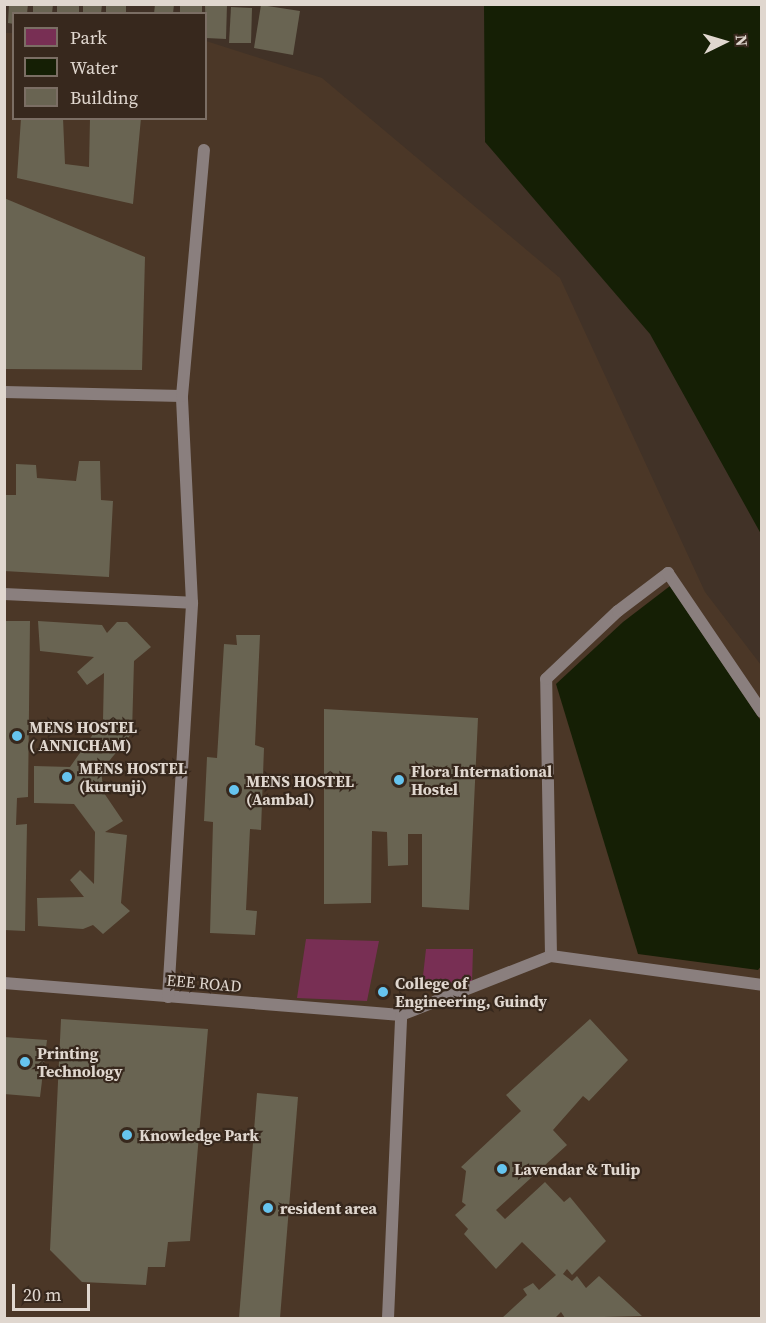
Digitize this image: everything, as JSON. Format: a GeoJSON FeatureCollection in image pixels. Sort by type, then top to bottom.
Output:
{"type":"FeatureCollection","features":[{"type":"Feature","properties":{"kind":"lane"},"geometry":{"type":"LineString","coordinates":[[168,997],[192,603],[182,396],[204,150]]}},
{"type":"Feature","properties":{"kind":"lane"},"geometry":{"type":"LineString","coordinates":[[4,392],[182,396]]}},
{"type":"Feature","properties":{"kind":"lane"},"geometry":{"type":"LineString","coordinates":[[551,956],[546,679],[618,611],[668,573],[762,712]]}},
{"type":"Feature","properties":{"kind":"lane"},"geometry":{"type":"LineString","coordinates":[[4,594],[192,603]]}},
{"type":"Feature","properties":{"kind":"lane"},"geometry":{"type":"LineString","coordinates":[[388,1318],[400,1016],[551,956],[762,985]]}},
{"type":"Feature","properties":{"kind":"lane","name":"EEE ROAD"},"geometry":{"type":"LineString","coordinates":[[4,983],[400,1016]]}},
{"type":"Feature","properties":{"kind":"shaded area","name":"College of Engineering, Guindy"},"geometry":{"type":"Polygon","coordinates":[[[5,33],[12,33],[12,120],[207,120],[207,41],[322,78],[560,278],[705,592],[761,665],[761,1318],[5,1318],[5,33]]]}},
{"type":"Feature","properties":{"kind":"green space"},"geometry":{"type":"Polygon","coordinates":[[[306,939],[379,941],[367,1001],[297,998],[306,939]]]}},
{"type":"Feature","properties":{"kind":"green space"},"geometry":{"type":"Polygon","coordinates":[[[426,949],[473,949],[472,983],[422,985],[426,949]]]}},
{"type":"Feature","properties":{"kind":"water"},"geometry":{"type":"Polygon","coordinates":[[[484,5],[761,5],[761,534],[650,334],[485,142],[484,5]]]}},
{"type":"Feature","properties":{"kind":"water"},"geometry":{"type":"Polygon","coordinates":[[[670,586],[761,721],[762,965],[758,970],[638,954],[556,684],[623,622],[670,586]]]}},
{"type":"Feature","properties":{"kind":"building"},"geometry":{"type":"Polygon","coordinates":[[[9,4],[28,4],[27,12],[12,12],[12,24],[8,23],[9,4]]]}},
{"type":"Feature","properties":{"kind":"building"},"geometry":{"type":"Polygon","coordinates":[[[33,4],[53,4],[52,12],[33,12],[33,4]]]}},
{"type":"Feature","properties":{"kind":"building"},"geometry":{"type":"Polygon","coordinates":[[[57,4],[79,4],[79,12],[57,12],[57,4]]]}},
{"type":"Feature","properties":{"kind":"building"},"geometry":{"type":"Polygon","coordinates":[[[83,4],[102,4],[101,12],[83,12],[83,4]]]}},
{"type":"Feature","properties":{"kind":"building"},"geometry":{"type":"Polygon","coordinates":[[[106,4],[126,4],[126,12],[106,12],[106,4]]]}},
{"type":"Feature","properties":{"kind":"building"},"geometry":{"type":"Polygon","coordinates":[[[155,4],[174,4],[173,12],[154,12],[155,4]]]}},
{"type":"Feature","properties":{"kind":"building"},"geometry":{"type":"Polygon","coordinates":[[[180,4],[202,4],[202,12],[180,12],[180,4]]]}},
{"type":"Feature","properties":{"kind":"building"},"geometry":{"type":"Polygon","coordinates":[[[205,4],[227,4],[226,39],[207,38],[205,4]]]}},
{"type":"Feature","properties":{"kind":"building"},"geometry":{"type":"Polygon","coordinates":[[[261,5],[300,11],[293,55],[254,48],[261,5]]]}},
{"type":"Feature","properties":{"kind":"building"},"geometry":{"type":"Polygon","coordinates":[[[231,7],[252,8],[251,43],[229,43],[231,7]]]}},
{"type":"Feature","properties":{"kind":"building"},"geometry":{"type":"Polygon","coordinates":[[[21,120],[63,120],[65,164],[89,167],[90,120],[141,120],[133,204],[17,178],[21,120]]]}},
{"type":"Feature","properties":{"kind":"building"},"geometry":{"type":"Polygon","coordinates":[[[4,198],[145,257],[142,370],[4,369],[4,198]]]}},
{"type":"Feature","properties":{"kind":"building"},"geometry":{"type":"Polygon","coordinates":[[[79,461],[100,461],[101,500],[113,501],[109,577],[4,571],[4,495],[16,495],[16,464],[36,465],[37,478],[76,481],[79,461]]]}},
{"type":"Feature","properties":{"kind":"building","name":"MENS HOSTEL ( ANNICHAM)"},"geometry":{"type":"Polygon","coordinates":[[[4,621],[30,621],[28,797],[17,798],[16,825],[27,824],[25,931],[4,930],[4,621]]]}},
{"type":"Feature","properties":{"kind":"building","name":"MENS HOSTEL (kurunji)"},"geometry":{"type":"Polygon","coordinates":[[[38,621],[102,625],[107,633],[117,622],[127,622],[151,647],[134,661],[132,733],[101,771],[104,793],[123,821],[105,832],[127,835],[121,903],[130,911],[103,934],[93,925],[83,929],[38,926],[37,898],[84,897],[70,880],[80,870],[94,884],[95,832],[74,804],[34,803],[34,766],[70,767],[103,720],[104,673],[87,685],[77,672],[94,657],[40,651],[38,621]]]}},
{"type":"Feature","properties":{"kind":"building","name":"MENS HOSTEL (Aambal)"},"geometry":{"type":"Polygon","coordinates":[[[236,635],[260,635],[255,745],[264,748],[261,830],[250,829],[246,910],[257,911],[255,935],[210,933],[213,822],[204,821],[207,757],[217,758],[224,644],[237,645],[236,635]]]}},
{"type":"Feature","properties":{"kind":"building","name":"Flora International Hostel"},"geometry":{"type":"Polygon","coordinates":[[[324,709],[478,718],[469,910],[422,907],[422,834],[408,834],[408,865],[388,866],[387,832],[372,831],[371,903],[324,904],[324,709]]]}},
{"type":"Feature","properties":{"kind":"building","name":"Knowledge Park"},"geometry":{"type":"Polygon","coordinates":[[[61,1019],[208,1029],[190,1241],[168,1242],[165,1267],[148,1267],[146,1285],[82,1282],[50,1250],[61,1019]]]}},
{"type":"Feature","properties":{"kind":"building","name":"Lavendar & Tulip"},"geometry":{"type":"Polygon","coordinates":[[[590,1019],[628,1060],[589,1101],[583,1096],[553,1130],[567,1145],[496,1210],[505,1219],[545,1182],[564,1202],[570,1197],[606,1241],[572,1275],[567,1269],[563,1274],[572,1281],[577,1276],[586,1288],[599,1276],[642,1316],[565,1318],[561,1312],[555,1318],[502,1318],[527,1295],[523,1289],[533,1283],[539,1290],[556,1275],[522,1242],[496,1269],[464,1234],[468,1229],[455,1215],[466,1205],[462,1202],[466,1171],[461,1167],[521,1111],[506,1095],[590,1019]]]}},
{"type":"Feature","properties":{"kind":"building","name":"Printing Technology"},"geometry":{"type":"Polygon","coordinates":[[[4,1037],[47,1040],[40,1097],[4,1094],[4,1037]]]}},
{"type":"Feature","properties":{"kind":"building","name":"resident area"},"geometry":{"type":"Polygon","coordinates":[[[257,1093],[298,1097],[280,1318],[239,1318],[257,1093]]]}},
{"type":"Feature","properties":{"kind":"place","name":"MENS HOSTEL ( ANNICHAM)"},"geometry":{"type":"Point","coordinates":[17,736]}},
{"type":"Feature","properties":{"kind":"place","name":"MENS HOSTEL (kurunji)"},"geometry":{"type":"Point","coordinates":[67,777]}},
{"type":"Feature","properties":{"kind":"place","name":"Flora International Hostel"},"geometry":{"type":"Point","coordinates":[399,780]}},
{"type":"Feature","properties":{"kind":"place","name":"MENS HOSTEL (Aambal)"},"geometry":{"type":"Point","coordinates":[234,790]}},
{"type":"Feature","properties":{"kind":"place","name":"College of Engineering, Guindy"},"geometry":{"type":"Point","coordinates":[383,992]}},
{"type":"Feature","properties":{"kind":"place","name":"Printing Technology"},"geometry":{"type":"Point","coordinates":[25,1062]}},
{"type":"Feature","properties":{"kind":"place","name":"Knowledge Park"},"geometry":{"type":"Point","coordinates":[127,1135]}},
{"type":"Feature","properties":{"kind":"place","name":"Lavendar & Tulip"},"geometry":{"type":"Point","coordinates":[502,1169]}},
{"type":"Feature","properties":{"kind":"place","name":"resident area"},"geometry":{"type":"Point","coordinates":[268,1208]}}]}
